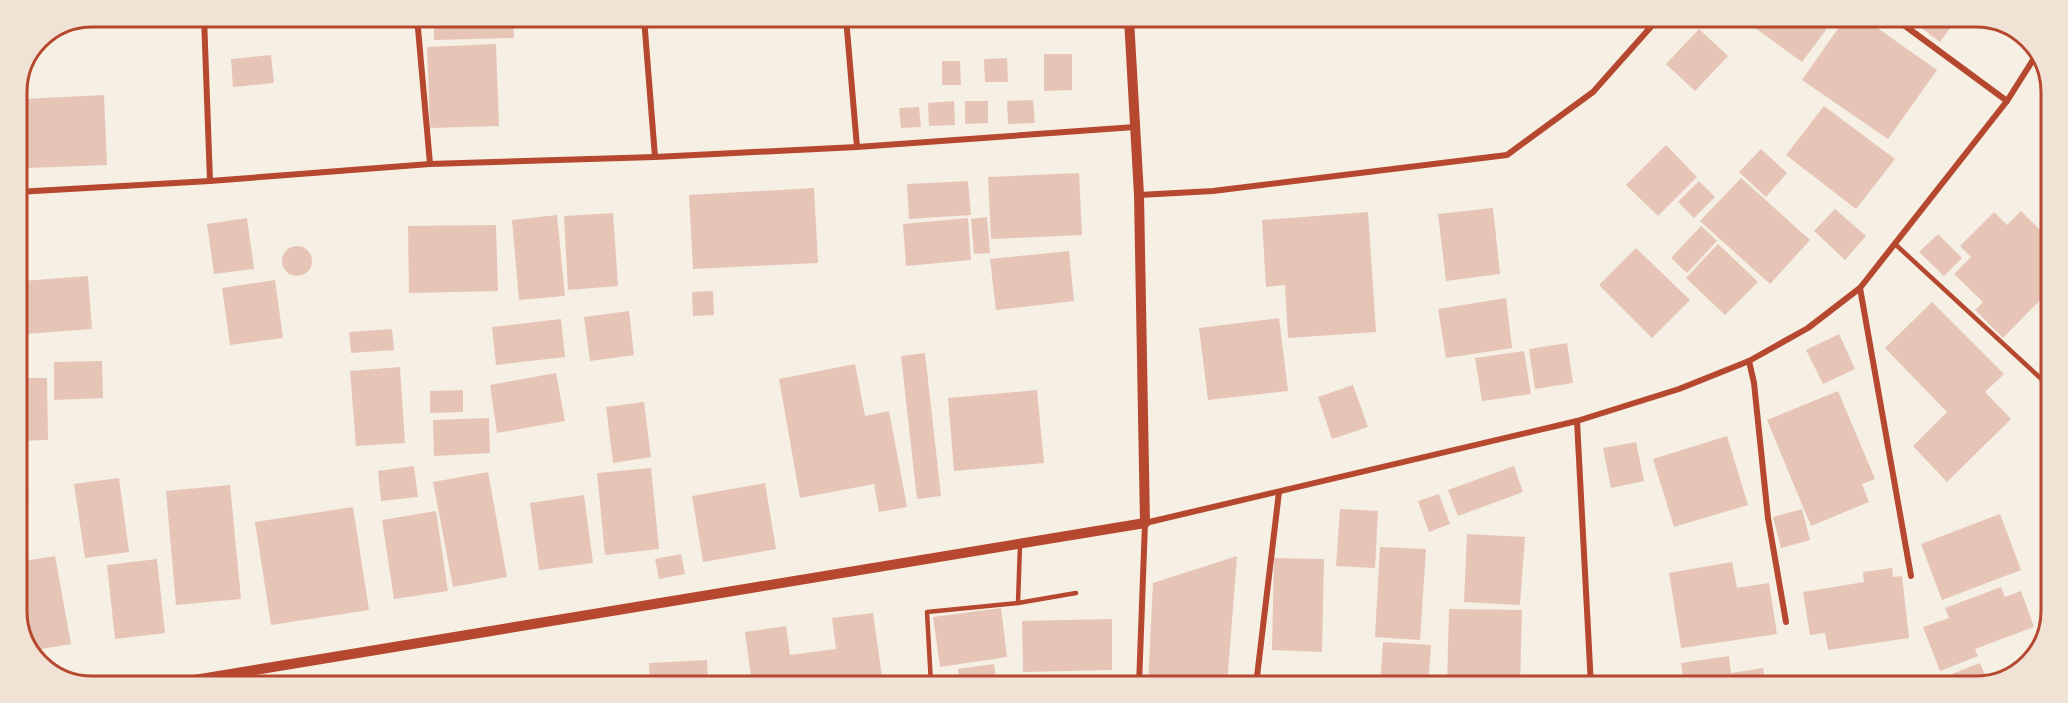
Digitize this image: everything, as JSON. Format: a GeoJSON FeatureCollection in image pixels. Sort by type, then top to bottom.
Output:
{"type":"FeatureCollection","features":[{"type":"Feature","properties":{"kind":"street"},"geometry":{"type":"LineString","coordinates":[[204,27],[210,181]]}},
{"type":"Feature","properties":{"kind":"street"},"geometry":{"type":"LineString","coordinates":[[418,27],[430,164]]}},
{"type":"Feature","properties":{"kind":"street"},"geometry":{"type":"LineString","coordinates":[[645,27],[655,157]]}},
{"type":"Feature","properties":{"kind":"street"},"geometry":{"type":"LineString","coordinates":[[847,27],[857,147]]}},
{"type":"Feature","properties":{"kind":"street"},"geometry":{"type":"LineString","coordinates":[[1129,27],[1139,195],[1145,523],[1139,676]]}},
{"type":"Feature","properties":{"kind":"street"},"geometry":{"type":"LineString","coordinates":[[1139,195],[1213,191],[1507,155],[1593,92],[1652,27]]}},
{"type":"Feature","properties":{"kind":"street"},"geometry":{"type":"LineString","coordinates":[[1907,27],[2007,101]]}},
{"type":"Feature","properties":{"kind":"street"},"geometry":{"type":"LineString","coordinates":[[219,676],[1145,523],[1577,421],[1679,389],[1749,361],[1808,328],[1860,288],[2007,101],[2033,60]]}},
{"type":"Feature","properties":{"kind":"street"},"geometry":{"type":"LineString","coordinates":[[27,191],[210,181],[430,164],[655,157],[857,147],[1135,127]]}},
{"type":"Feature","properties":{"kind":"street"},"geometry":{"type":"LineString","coordinates":[[1860,288],[1911,576]]}},
{"type":"Feature","properties":{"kind":"street"},"geometry":{"type":"LineString","coordinates":[[1749,361],[1754,383],[1768,518],[1786,622]]}},
{"type":"Feature","properties":{"kind":"street"},"geometry":{"type":"LineString","coordinates":[[1577,421],[1590,676]]}},
{"type":"Feature","properties":{"kind":"street"},"geometry":{"type":"LineString","coordinates":[[1257,676],[1279,492]]}},
{"type":"Feature","properties":{"kind":"lane"},"geometry":{"type":"LineString","coordinates":[[1895,244],[2041,379]]}},
{"type":"Feature","properties":{"kind":"lane"},"geometry":{"type":"LineString","coordinates":[[1018,603],[1020,545]]}},
{"type":"Feature","properties":{"kind":"lane"},"geometry":{"type":"LineString","coordinates":[[931,676],[927,612],[1018,603],[1076,593]]}},
{"type":"Feature","properties":{"kind":"building"},"geometry":{"type":"Polygon","coordinates":[[[434,27],[513,27],[514,38],[434,40],[434,27]]]}},
{"type":"Feature","properties":{"kind":"building"},"geometry":{"type":"Polygon","coordinates":[[[1754,27],[1828,27],[1802,62],[1754,27]]]}},
{"type":"Feature","properties":{"kind":"building"},"geometry":{"type":"Polygon","coordinates":[[[1839,27],[1876,27],[1937,70],[1888,139],[1802,80],[1839,27]]]}},
{"type":"Feature","properties":{"kind":"building"},"geometry":{"type":"Polygon","coordinates":[[[1920,27],[1951,27],[1940,42],[1920,27]]]}},
{"type":"Feature","properties":{"kind":"building"},"geometry":{"type":"Polygon","coordinates":[[[1699,29],[1728,56],[1695,91],[1666,64],[1699,29]]]}},
{"type":"Feature","properties":{"kind":"building"},"geometry":{"type":"Polygon","coordinates":[[[496,44],[499,126],[430,128],[427,47],[496,44]]]}},
{"type":"Feature","properties":{"kind":"building"},"geometry":{"type":"Polygon","coordinates":[[[1044,54],[1072,54],[1072,90],[1044,91],[1044,54]]]}},
{"type":"Feature","properties":{"kind":"building"},"geometry":{"type":"Polygon","coordinates":[[[271,55],[274,83],[233,87],[231,59],[271,55]]]}},
{"type":"Feature","properties":{"kind":"building"},"geometry":{"type":"Polygon","coordinates":[[[1007,58],[1008,82],[985,82],[984,59],[1007,58]]]}},
{"type":"Feature","properties":{"kind":"building"},"geometry":{"type":"Polygon","coordinates":[[[942,61],[960,61],[961,85],[942,85],[942,61]]]}},
{"type":"Feature","properties":{"kind":"building"},"geometry":{"type":"Polygon","coordinates":[[[104,95],[107,165],[28,168],[27,99],[104,95]]]}},
{"type":"Feature","properties":{"kind":"building"},"geometry":{"type":"Polygon","coordinates":[[[1033,100],[1035,123],[1008,124],[1007,101],[1033,100]]]}},
{"type":"Feature","properties":{"kind":"building"},"geometry":{"type":"Polygon","coordinates":[[[954,101],[955,125],[929,126],[928,103],[954,101]]]}},
{"type":"Feature","properties":{"kind":"building"},"geometry":{"type":"Polygon","coordinates":[[[965,101],[988,101],[988,123],[965,124],[965,101]]]}},
{"type":"Feature","properties":{"kind":"building"},"geometry":{"type":"Polygon","coordinates":[[[1824,106],[1895,159],[1856,209],[1786,155],[1824,106]]]}},
{"type":"Feature","properties":{"kind":"building"},"geometry":{"type":"Polygon","coordinates":[[[919,107],[921,127],[901,128],[899,108],[919,107]]]}},
{"type":"Feature","properties":{"kind":"building"},"geometry":{"type":"Polygon","coordinates":[[[1666,145],[1697,177],[1658,216],[1626,185],[1666,145]]]}},
{"type":"Feature","properties":{"kind":"building"},"geometry":{"type":"Polygon","coordinates":[[[1761,149],[1787,173],[1766,197],[1739,172],[1761,149]]]}},
{"type":"Feature","properties":{"kind":"building"},"geometry":{"type":"Polygon","coordinates":[[[1079,173],[1082,235],[991,239],[988,177],[1079,173]]]}},
{"type":"Feature","properties":{"kind":"building"},"geometry":{"type":"Polygon","coordinates":[[[1741,178],[1810,240],[1770,284],[1700,221],[1741,178]]]}},
{"type":"Feature","properties":{"kind":"building"},"geometry":{"type":"Polygon","coordinates":[[[968,181],[971,215],[909,219],[907,184],[968,181]]]}},
{"type":"Feature","properties":{"kind":"building"},"geometry":{"type":"Polygon","coordinates":[[[1699,181],[1715,197],[1694,218],[1678,202],[1699,181]]]}},
{"type":"Feature","properties":{"kind":"building"},"geometry":{"type":"Polygon","coordinates":[[[814,188],[818,263],[693,269],[689,195],[814,188]]]}},
{"type":"Feature","properties":{"kind":"building"},"geometry":{"type":"Polygon","coordinates":[[[1493,208],[1500,274],[1446,281],[1438,214],[1493,208]]]}},
{"type":"Feature","properties":{"kind":"building"},"geometry":{"type":"Polygon","coordinates":[[[1835,209],[1866,236],[1845,260],[1814,231],[1835,209]]]}},
{"type":"Feature","properties":{"kind":"building"},"geometry":{"type":"Polygon","coordinates":[[[2021,211],[2041,231],[2041,299],[2003,338],[1975,310],[1983,302],[1954,274],[1971,257],[1960,246],[1994,212],[2007,225],[2021,211]]]}},
{"type":"Feature","properties":{"kind":"building"},"geometry":{"type":"Polygon","coordinates":[[[1368,212],[1376,332],[1288,338],[1285,285],[1266,287],[1262,220],[1368,212]]]}},
{"type":"Feature","properties":{"kind":"building"},"geometry":{"type":"Polygon","coordinates":[[[613,213],[618,286],[568,290],[564,216],[613,213]]]}},
{"type":"Feature","properties":{"kind":"building"},"geometry":{"type":"Polygon","coordinates":[[[557,215],[565,296],[519,300],[512,220],[557,215]]]}},
{"type":"Feature","properties":{"kind":"building"},"geometry":{"type":"Polygon","coordinates":[[[987,217],[990,253],[974,254],[971,219],[987,217]]]}},
{"type":"Feature","properties":{"kind":"building"},"geometry":{"type":"Polygon","coordinates":[[[247,218],[254,269],[214,274],[207,224],[247,218]]]}},
{"type":"Feature","properties":{"kind":"building"},"geometry":{"type":"Polygon","coordinates":[[[968,218],[971,260],[906,266],[903,224],[968,218]]]}},
{"type":"Feature","properties":{"kind":"building"},"geometry":{"type":"Polygon","coordinates":[[[496,225],[498,291],[409,293],[408,226],[496,225]]]}},
{"type":"Feature","properties":{"kind":"building"},"geometry":{"type":"Polygon","coordinates":[[[1701,226],[1717,241],[1687,273],[1671,258],[1701,226]]]}},
{"type":"Feature","properties":{"kind":"building"},"geometry":{"type":"Polygon","coordinates":[[[1938,234],[1962,258],[1944,276],[1919,252],[1938,234]]]}},
{"type":"Feature","properties":{"kind":"building"},"geometry":{"type":"Polygon","coordinates":[[[1718,244],[1758,282],[1725,315],[1686,278],[1718,244]]]}},
{"type":"Feature","properties":{"kind":"building"},"geometry":{"type":"Polygon","coordinates":[[[297,246],[308,250],[312,261],[308,272],[297,276],[286,272],[282,261],[286,250],[297,246]]]}},
{"type":"Feature","properties":{"kind":"building"},"geometry":{"type":"Polygon","coordinates":[[[1636,248],[1690,300],[1652,338],[1599,285],[1636,248]]]}},
{"type":"Feature","properties":{"kind":"building"},"geometry":{"type":"Polygon","coordinates":[[[1069,251],[1074,301],[996,310],[990,259],[1069,251]]]}},
{"type":"Feature","properties":{"kind":"building"},"geometry":{"type":"Polygon","coordinates":[[[88,276],[92,329],[27,334],[27,281],[88,276]]]}},
{"type":"Feature","properties":{"kind":"building"},"geometry":{"type":"Polygon","coordinates":[[[275,280],[283,338],[230,345],[222,288],[275,280]]]}},
{"type":"Feature","properties":{"kind":"building"},"geometry":{"type":"Polygon","coordinates":[[[713,291],[714,315],[693,316],[692,292],[713,291]]]}},
{"type":"Feature","properties":{"kind":"building"},"geometry":{"type":"Polygon","coordinates":[[[1506,298],[1512,348],[1446,358],[1438,309],[1506,298]]]}},
{"type":"Feature","properties":{"kind":"building"},"geometry":{"type":"Polygon","coordinates":[[[1932,302],[2004,374],[1985,392],[2011,419],[1947,482],[1913,446],[1947,412],[1885,348],[1932,302]]]}},
{"type":"Feature","properties":{"kind":"building"},"geometry":{"type":"Polygon","coordinates":[[[629,311],[634,355],[590,361],[584,317],[629,311]]]}},
{"type":"Feature","properties":{"kind":"building"},"geometry":{"type":"Polygon","coordinates":[[[1279,318],[1288,391],[1208,400],[1199,328],[1279,318]]]}},
{"type":"Feature","properties":{"kind":"building"},"geometry":{"type":"Polygon","coordinates":[[[561,319],[565,357],[496,365],[492,327],[561,319]]]}},
{"type":"Feature","properties":{"kind":"building"},"geometry":{"type":"Polygon","coordinates":[[[392,329],[394,350],[351,353],[349,332],[392,329]]]}},
{"type":"Feature","properties":{"kind":"building"},"geometry":{"type":"Polygon","coordinates":[[[1839,334],[1855,369],[1823,384],[1806,350],[1839,334]]]}},
{"type":"Feature","properties":{"kind":"building"},"geometry":{"type":"Polygon","coordinates":[[[1567,343],[1573,383],[1535,389],[1529,349],[1567,343]]]}},
{"type":"Feature","properties":{"kind":"building"},"geometry":{"type":"Polygon","coordinates":[[[1524,351],[1531,394],[1482,401],[1475,358],[1524,351]]]}},
{"type":"Feature","properties":{"kind":"building"},"geometry":{"type":"Polygon","coordinates":[[[925,353],[941,496],[917,499],[901,356],[925,353]]]}},
{"type":"Feature","properties":{"kind":"building"},"geometry":{"type":"Polygon","coordinates":[[[102,361],[103,398],[54,400],[54,362],[102,361]]]}},
{"type":"Feature","properties":{"kind":"building"},"geometry":{"type":"Polygon","coordinates":[[[855,364],[865,416],[889,411],[907,507],[879,512],[874,484],[800,498],[779,379],[855,364]]]}},
{"type":"Feature","properties":{"kind":"building"},"geometry":{"type":"Polygon","coordinates":[[[400,367],[405,443],[356,446],[350,371],[400,367]]]}},
{"type":"Feature","properties":{"kind":"building"},"geometry":{"type":"Polygon","coordinates":[[[556,373],[565,421],[497,433],[490,385],[556,373]]]}},
{"type":"Feature","properties":{"kind":"building"},"geometry":{"type":"Polygon","coordinates":[[[27,378],[47,378],[48,440],[27,441],[27,378]]]}},
{"type":"Feature","properties":{"kind":"building"},"geometry":{"type":"Polygon","coordinates":[[[1353,385],[1368,427],[1332,439],[1318,397],[1353,385]]]}},
{"type":"Feature","properties":{"kind":"building"},"geometry":{"type":"Polygon","coordinates":[[[463,390],[463,412],[430,413],[430,391],[463,390]]]}},
{"type":"Feature","properties":{"kind":"building"},"geometry":{"type":"Polygon","coordinates":[[[1037,390],[1044,463],[954,471],[948,398],[1037,390]]]}},
{"type":"Feature","properties":{"kind":"building"},"geometry":{"type":"Polygon","coordinates":[[[1838,391],[1875,479],[1862,484],[1869,502],[1811,526],[1767,420],[1838,391]]]}},
{"type":"Feature","properties":{"kind":"building"},"geometry":{"type":"Polygon","coordinates":[[[644,402],[651,457],[613,463],[606,407],[644,402]]]}},
{"type":"Feature","properties":{"kind":"building"},"geometry":{"type":"Polygon","coordinates":[[[489,418],[490,453],[434,456],[433,420],[489,418]]]}},
{"type":"Feature","properties":{"kind":"building"},"geometry":{"type":"Polygon","coordinates":[[[1727,436],[1748,505],[1674,527],[1653,459],[1727,436]]]}},
{"type":"Feature","properties":{"kind":"building"},"geometry":{"type":"Polygon","coordinates":[[[1636,442],[1644,481],[1611,488],[1603,448],[1636,442]]]}},
{"type":"Feature","properties":{"kind":"building"},"geometry":{"type":"Polygon","coordinates":[[[414,466],[418,497],[381,501],[378,471],[414,466]]]}},
{"type":"Feature","properties":{"kind":"building"},"geometry":{"type":"Polygon","coordinates":[[[1514,466],[1523,492],[1458,516],[1448,490],[1514,466]]]}},
{"type":"Feature","properties":{"kind":"building"},"geometry":{"type":"Polygon","coordinates":[[[651,468],[659,549],[605,555],[597,473],[651,468]]]}},
{"type":"Feature","properties":{"kind":"building"},"geometry":{"type":"Polygon","coordinates":[[[488,472],[507,577],[453,587],[433,482],[488,472]]]}},
{"type":"Feature","properties":{"kind":"building"},"geometry":{"type":"Polygon","coordinates":[[[27,473],[29,501],[27,501],[27,473]]]}},
{"type":"Feature","properties":{"kind":"building"},"geometry":{"type":"Polygon","coordinates":[[[119,478],[129,552],[85,558],[74,484],[119,478]]]}},
{"type":"Feature","properties":{"kind":"building"},"geometry":{"type":"Polygon","coordinates":[[[765,483],[776,549],[703,562],[692,496],[765,483]]]}},
{"type":"Feature","properties":{"kind":"building"},"geometry":{"type":"Polygon","coordinates":[[[230,485],[241,599],[176,605],[166,491],[230,485]]]}},
{"type":"Feature","properties":{"kind":"building"},"geometry":{"type":"Polygon","coordinates":[[[1439,494],[1450,524],[1429,532],[1418,501],[1439,494]]]}},
{"type":"Feature","properties":{"kind":"building"},"geometry":{"type":"Polygon","coordinates":[[[584,495],[593,563],[539,570],[530,503],[584,495]]]}},
{"type":"Feature","properties":{"kind":"building"},"geometry":{"type":"Polygon","coordinates":[[[353,507],[369,610],[271,625],[255,522],[353,507]]]}},
{"type":"Feature","properties":{"kind":"building"},"geometry":{"type":"Polygon","coordinates":[[[1340,509],[1378,511],[1375,568],[1336,566],[1340,509]]]}},
{"type":"Feature","properties":{"kind":"building"},"geometry":{"type":"Polygon","coordinates":[[[1802,509],[1810,540],[1781,548],[1773,517],[1802,509]]]}},
{"type":"Feature","properties":{"kind":"building"},"geometry":{"type":"Polygon","coordinates":[[[436,511],[448,591],[394,599],[382,520],[436,511]]]}},
{"type":"Feature","properties":{"kind":"building"},"geometry":{"type":"Polygon","coordinates":[[[2000,514],[2021,570],[1942,600],[1921,544],[2000,514]]]}},
{"type":"Feature","properties":{"kind":"building"},"geometry":{"type":"Polygon","coordinates":[[[1467,534],[1525,537],[1520,605],[1464,602],[1467,534]]]}},
{"type":"Feature","properties":{"kind":"building"},"geometry":{"type":"Polygon","coordinates":[[[1380,547],[1426,549],[1420,640],[1375,637],[1380,547]]]}},
{"type":"Feature","properties":{"kind":"building"},"geometry":{"type":"Polygon","coordinates":[[[681,554],[685,574],[659,579],[655,559],[681,554]]]}},
{"type":"Feature","properties":{"kind":"building"},"geometry":{"type":"Polygon","coordinates":[[[55,556],[71,644],[39,649],[36,644],[29,628],[27,615],[27,560],[55,556]]]}},
{"type":"Feature","properties":{"kind":"building"},"geometry":{"type":"Polygon","coordinates":[[[1237,556],[1228,676],[1148,676],[1153,583],[1237,556]]]}},
{"type":"Feature","properties":{"kind":"building"},"geometry":{"type":"Polygon","coordinates":[[[1274,558],[1324,559],[1322,652],[1272,650],[1274,558]]]}},
{"type":"Feature","properties":{"kind":"building"},"geometry":{"type":"Polygon","coordinates":[[[157,559],[165,633],[115,639],[107,565],[157,559]]]}},
{"type":"Feature","properties":{"kind":"building"},"geometry":{"type":"Polygon","coordinates":[[[1732,562],[1737,588],[1769,583],[1777,634],[1681,648],[1669,573],[1732,562]]]}},
{"type":"Feature","properties":{"kind":"building"},"geometry":{"type":"Polygon","coordinates":[[[1892,568],[1893,577],[1902,576],[1909,638],[1828,650],[1825,633],[1810,635],[1803,592],[1864,582],[1863,572],[1892,568]]]}},
{"type":"Feature","properties":{"kind":"building"},"geometry":{"type":"Polygon","coordinates":[[[2001,587],[2005,597],[2021,591],[2034,627],[1975,649],[1978,656],[1940,671],[1923,627],[1949,618],[1945,608],[2001,587]]]}},
{"type":"Feature","properties":{"kind":"building"},"geometry":{"type":"Polygon","coordinates":[[[1001,608],[1007,657],[940,667],[933,617],[1001,608]]]}},
{"type":"Feature","properties":{"kind":"building"},"geometry":{"type":"Polygon","coordinates":[[[1449,609],[1522,610],[1520,676],[1447,676],[1449,609]]]}},
{"type":"Feature","properties":{"kind":"building"},"geometry":{"type":"Polygon","coordinates":[[[873,613],[882,676],[751,676],[745,632],[786,626],[790,655],[836,649],[832,618],[873,613]]]}},
{"type":"Feature","properties":{"kind":"building"},"geometry":{"type":"Polygon","coordinates":[[[1112,619],[1112,670],[1023,672],[1022,621],[1112,619]]]}},
{"type":"Feature","properties":{"kind":"building"},"geometry":{"type":"Polygon","coordinates":[[[1383,642],[1431,645],[1429,676],[1381,676],[1383,642]]]}},
{"type":"Feature","properties":{"kind":"building"},"geometry":{"type":"Polygon","coordinates":[[[1729,656],[1731,673],[1763,668],[1764,676],[1683,676],[1681,663],[1729,656]]]}},
{"type":"Feature","properties":{"kind":"building"},"geometry":{"type":"Polygon","coordinates":[[[707,660],[708,676],[650,676],[649,663],[707,660]]]}},
{"type":"Feature","properties":{"kind":"building"},"geometry":{"type":"Polygon","coordinates":[[[1980,663],[1985,675],[1976,676],[1949,675],[1980,663]]]}},
{"type":"Feature","properties":{"kind":"building"},"geometry":{"type":"Polygon","coordinates":[[[994,664],[996,676],[959,676],[958,669],[994,664]]]}}]}
